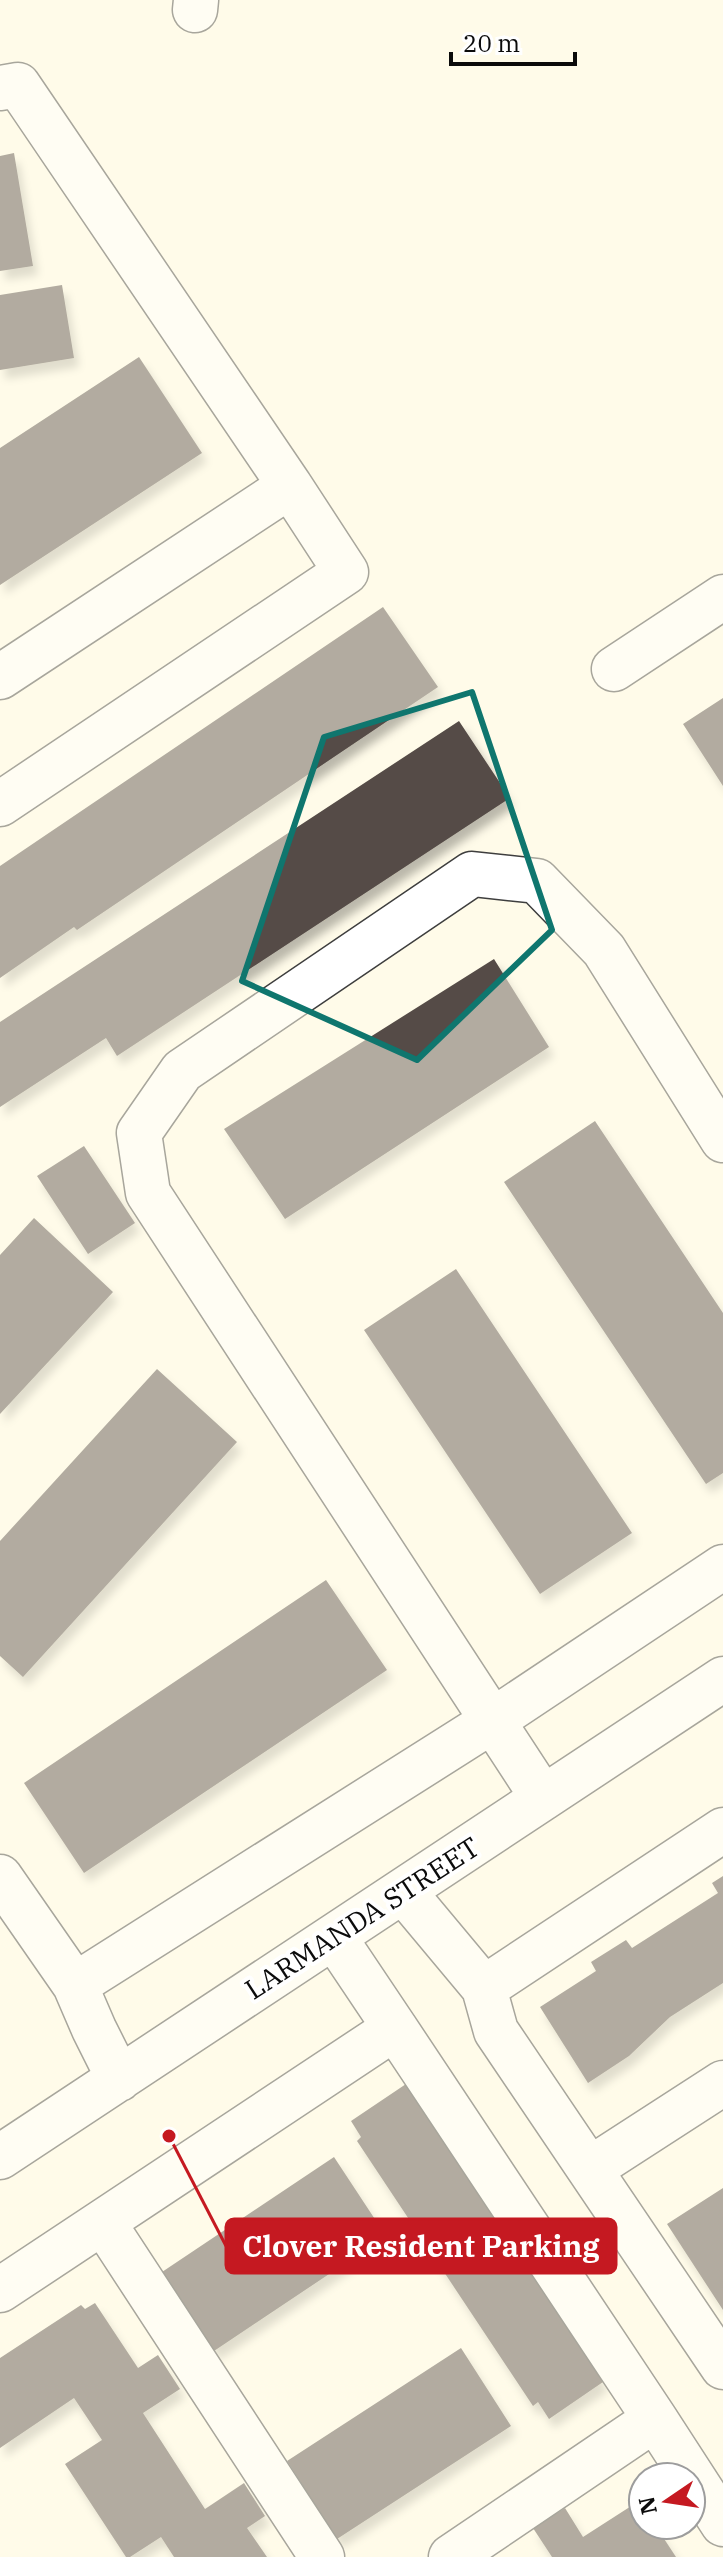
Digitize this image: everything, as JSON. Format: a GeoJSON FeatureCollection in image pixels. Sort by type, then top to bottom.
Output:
{"type":"FeatureCollection","features":[{"type":"Feature","properties":{"kind":"street"},"geometry":{"type":"LineString","coordinates":[[0,88],[18,85],[346,572],[0,804]]}},
{"type":"Feature","properties":{"kind":"street"},"geometry":{"type":"LineString","coordinates":[[0,677],[290,486]]}},
{"type":"Feature","properties":{"kind":"street"},"geometry":{"type":"LineString","coordinates":[[614,669],[723,597]]}},
{"type":"Feature","properties":{"kind":"street"},"geometry":{"type":"LineString","coordinates":[[543,1798],[148,1193],[139,1133],[182,1071],[472,874],[537,881],[604,950],[723,1140]]}},
{"type":"Feature","properties":{"kind":"street"},"geometry":{"type":"LineString","coordinates":[[75,1985],[492,1721],[723,1567]]}},
{"type":"Feature","properties":{"kind":"street","name":"LARMANDA STREET"},"geometry":{"type":"LineString","coordinates":[[0,2157],[723,1679]]}},
{"type":"Feature","properties":{"kind":"street"},"geometry":{"type":"LineString","coordinates":[[484,1988],[723,1830]]}},
{"type":"Feature","properties":{"kind":"street"},"geometry":{"type":"LineString","coordinates":[[0,1877],[75,1985],[119,2079]]}},
{"type":"Feature","properties":{"kind":"street"},"geometry":{"type":"LineString","coordinates":[[403,1891],[484,1988],[496,2031],[723,2367]]}},
{"type":"Feature","properties":{"kind":"street"},"geometry":{"type":"LineString","coordinates":[[334,1937],[723,2524]]}},
{"type":"Feature","properties":{"kind":"street"},"geometry":{"type":"LineString","coordinates":[[0,2290],[395,2028]]}},
{"type":"Feature","properties":{"kind":"street"},"geometry":{"type":"LineString","coordinates":[[590,2169],[723,2083]]}},
{"type":"Feature","properties":{"kind":"street"},"geometry":{"type":"LineString","coordinates":[[103,2222],[322,2557]]}},
{"type":"Feature","properties":{"kind":"street"},"geometry":{"type":"LineString","coordinates":[[451,2557],[655,2419]]}},
{"type":"Feature","properties":{"kind":"highlighted area"},"geometry":{"type":"Polygon","coordinates":[[[472,692],[552,930],[417,1060],[242,981],[324,737],[472,692]]]}},
{"type":"Feature","properties":{"kind":"building"},"geometry":{"type":"Polygon","coordinates":[[[14,153],[33,266],[0,271],[0,156],[14,153]]]}},
{"type":"Feature","properties":{"kind":"building"},"geometry":{"type":"Polygon","coordinates":[[[62,285],[74,358],[0,370],[0,295],[62,285]]]}},
{"type":"Feature","properties":{"kind":"building"},"geometry":{"type":"Polygon","coordinates":[[[139,357],[202,453],[0,585],[0,448],[139,357]]]}},
{"type":"Feature","properties":{"kind":"building"},"geometry":{"type":"Polygon","coordinates":[[[383,607],[438,687],[77,930],[74,927],[0,978],[0,866],[383,607]]]}},
{"type":"Feature","properties":{"kind":"building"},"geometry":{"type":"Polygon","coordinates":[[[723,698],[723,786],[683,724],[723,698]]]}},
{"type":"Feature","properties":{"kind":"building"},"geometry":{"type":"Polygon","coordinates":[[[459,721],[510,798],[117,1056],[106,1038],[0,1107],[0,1022],[459,721]]]}},
{"type":"Feature","properties":{"kind":"building"},"geometry":{"type":"Polygon","coordinates":[[[494,959],[549,1047],[285,1219],[224,1129],[494,959]]]}},
{"type":"Feature","properties":{"kind":"building"},"geometry":{"type":"Polygon","coordinates":[[[595,1121],[723,1313],[723,1473],[706,1484],[504,1182],[595,1121]]]}},
{"type":"Feature","properties":{"kind":"building"},"geometry":{"type":"Polygon","coordinates":[[[84,1146],[135,1223],[88,1254],[37,1176],[84,1146]]]}},
{"type":"Feature","properties":{"kind":"building"},"geometry":{"type":"Polygon","coordinates":[[[34,1218],[113,1292],[0,1414],[0,1255],[34,1218]]]}},
{"type":"Feature","properties":{"kind":"building"},"geometry":{"type":"Polygon","coordinates":[[[456,1269],[632,1533],[540,1594],[364,1330],[456,1269]]]}},
{"type":"Feature","properties":{"kind":"building"},"geometry":{"type":"Polygon","coordinates":[[[157,1369],[237,1442],[23,1677],[0,1656],[0,1541],[157,1369]]]}},
{"type":"Feature","properties":{"kind":"building"},"geometry":{"type":"Polygon","coordinates":[[[326,1580],[387,1670],[84,1873],[24,1783],[326,1580]]]}},
{"type":"Feature","properties":{"kind":"building"},"geometry":{"type":"Polygon","coordinates":[[[723,1876],[723,1983],[670,2017],[629,2056],[588,2083],[540,2007],[596,1971],[591,1962],[626,1940],[632,1948],[718,1893],[712,1883],[723,1876]]]}},
{"type":"Feature","properties":{"kind":"building"},"geometry":{"type":"Polygon","coordinates":[[[406,2084],[603,2382],[549,2419],[538,2402],[533,2406],[357,2141],[361,2137],[351,2121],[406,2084]]]}},
{"type":"Feature","properties":{"kind":"building"},"geometry":{"type":"Polygon","coordinates":[[[334,2157],[386,2236],[214,2351],[162,2272],[334,2157]]]}},
{"type":"Feature","properties":{"kind":"building"},"geometry":{"type":"Polygon","coordinates":[[[723,2188],[723,2310],[667,2224],[723,2188]]]}},
{"type":"Feature","properties":{"kind":"building"},"geometry":{"type":"Polygon","coordinates":[[[95,2303],[138,2368],[158,2355],[180,2389],[143,2413],[205,2509],[244,2483],[265,2516],[247,2528],[267,2557],[174,2557],[161,2537],[126,2557],[65,2464],[102,2440],[74,2398],[0,2448],[0,2358],[81,2305],[85,2309],[95,2303]]]}},
{"type":"Feature","properties":{"kind":"building"},"geometry":{"type":"Polygon","coordinates":[[[461,2348],[511,2426],[337,2539],[287,2461],[461,2348]]]}},
{"type":"Feature","properties":{"kind":"building"},"geometry":{"type":"Polygon","coordinates":[[[565,2508],[583,2537],[627,2509],[627,2541],[666,2541],[676,2557],[552,2557],[533,2528],[565,2508]]]}},
{"type":"Feature","properties":{"kind":"place","name":"Clover Resident Parking"},"geometry":{"type":"Point","coordinates":[169,2136]}}]}
